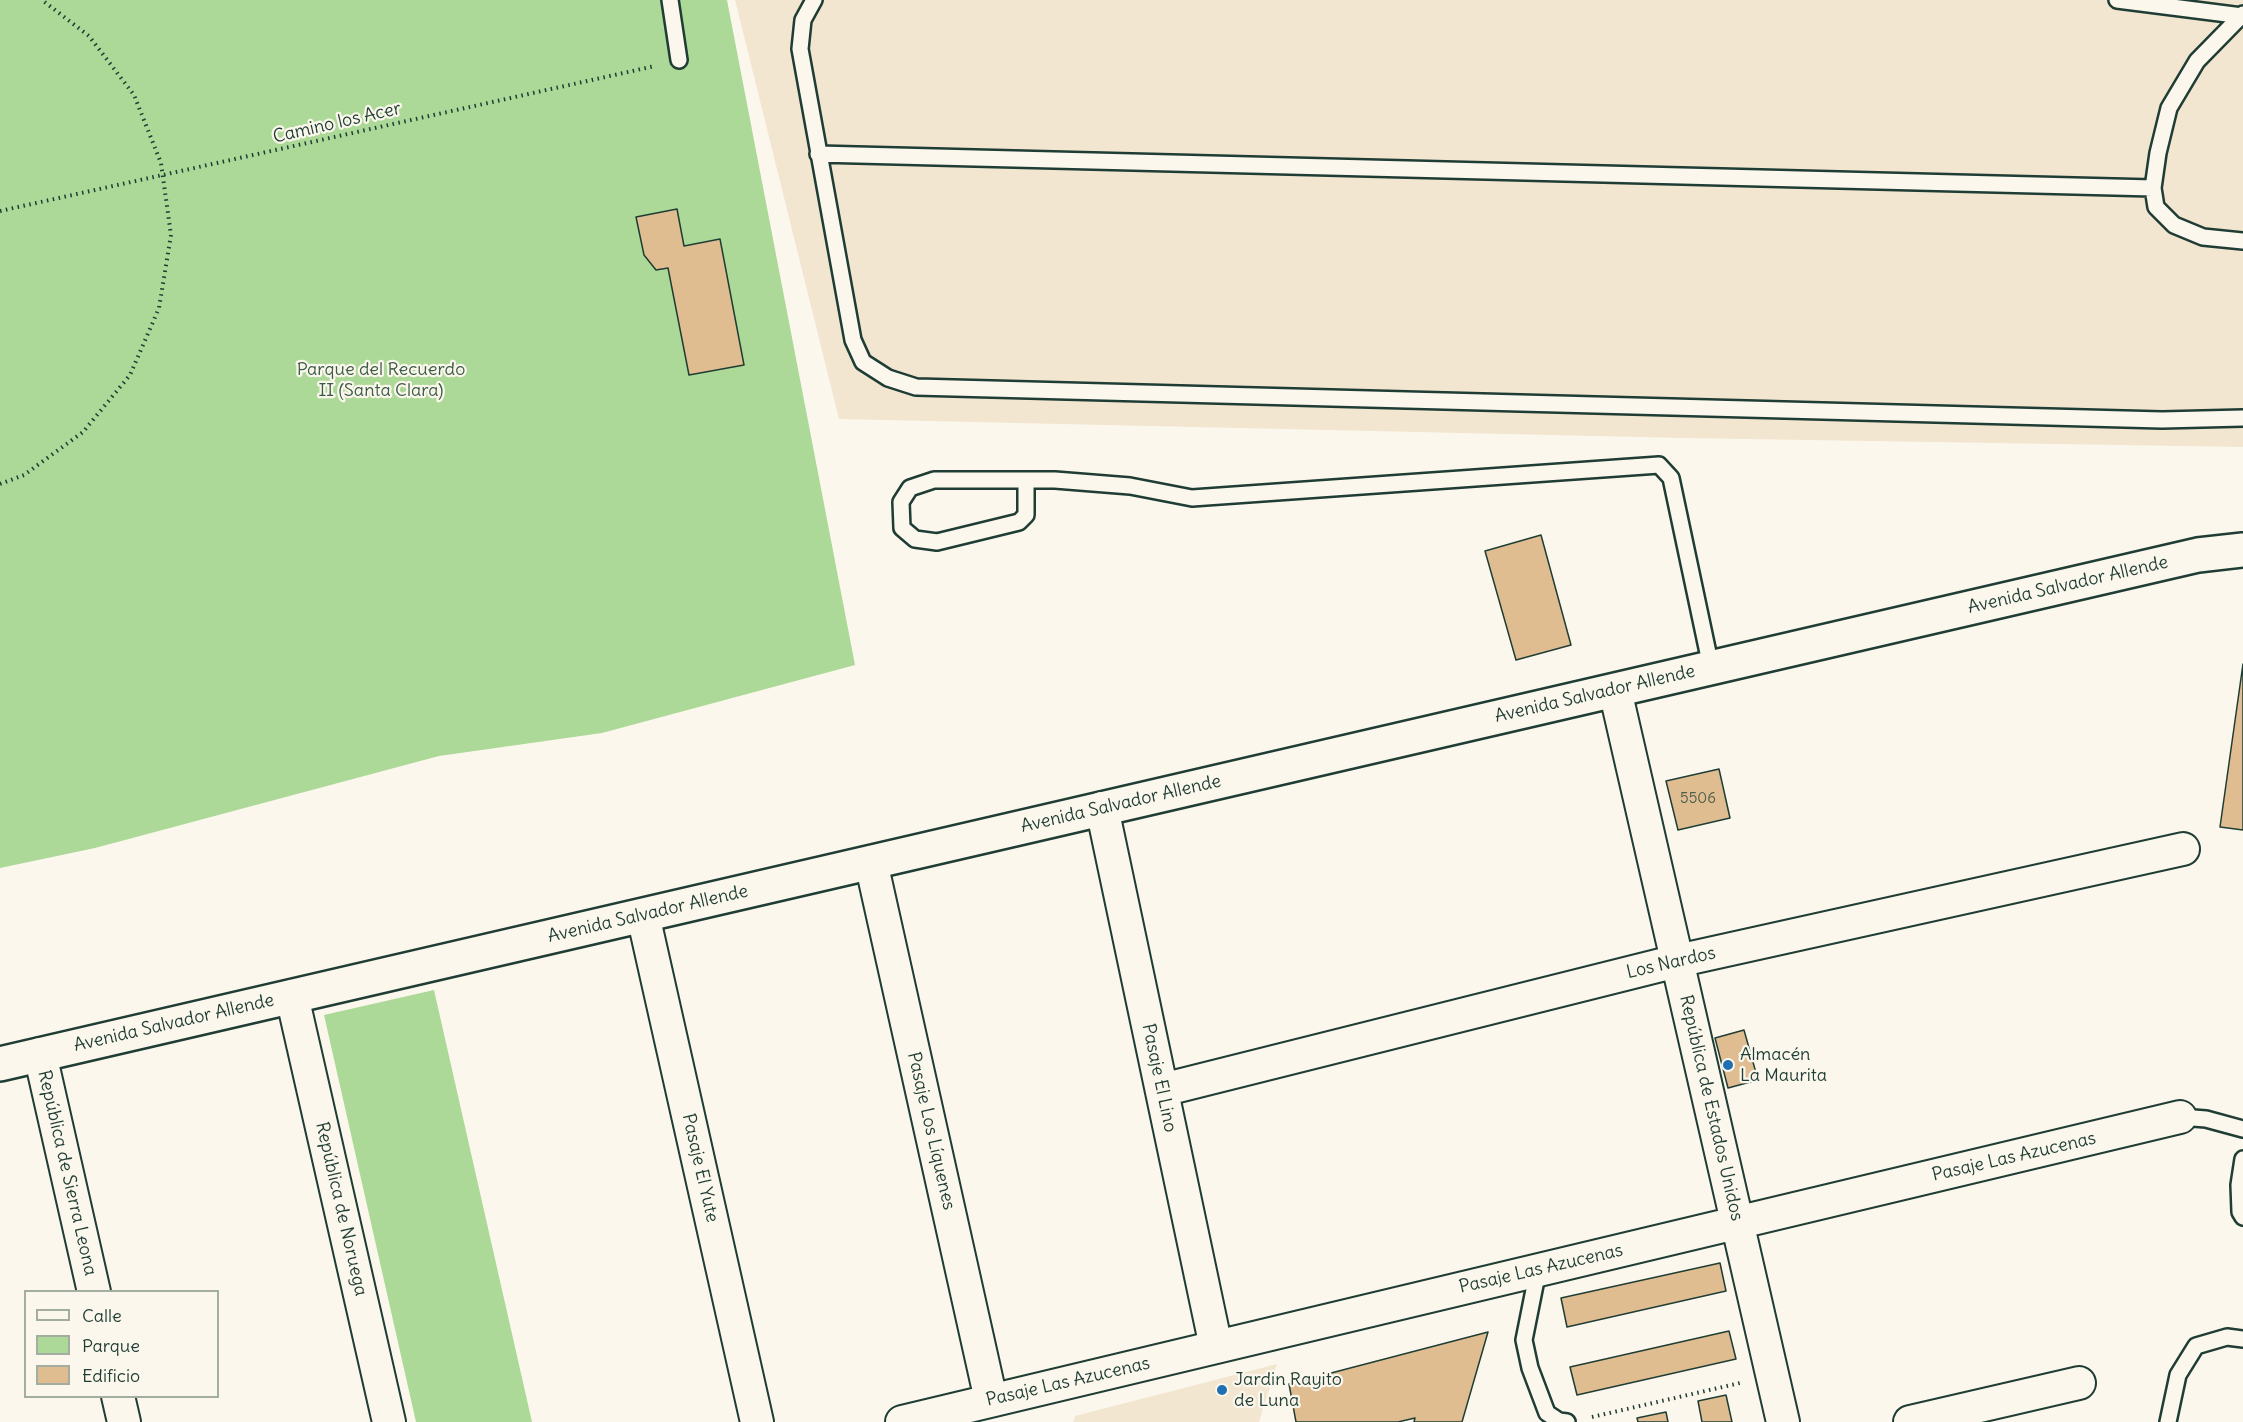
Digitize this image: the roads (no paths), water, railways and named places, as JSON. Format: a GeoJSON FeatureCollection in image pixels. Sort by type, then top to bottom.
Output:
{"type":"FeatureCollection","features":[{"type":"Feature","properties":{"kind":"street","name":"Avenida Salvador Allende"},"geometry":{"type":"LineString","coordinates":[[0,1064],[2198,555],[2243,550]]}},
{"type":"Feature","properties":{"kind":"street","name":"República de Estados Unidos"},"geometry":{"type":"LineString","coordinates":[[1615,690],[1783,1422]]}},
{"type":"Feature","properties":{"kind":"street","name":"Pasaje El Lino"},"geometry":{"type":"LineString","coordinates":[[1102,808],[1216,1347]]}},
{"type":"Feature","properties":{"kind":"street","name":"Los Nardos"},"geometry":{"type":"LineString","coordinates":[[1162,1090],[1677,961],[2183,849]]}},
{"type":"Feature","properties":{"kind":"street","name":"Pasaje Los Líquenes"},"geometry":{"type":"LineString","coordinates":[[871,862],[991,1400]]}},
{"type":"Feature","properties":{"kind":"street","name":"Pasaje El Yute"},"geometry":{"type":"LineString","coordinates":[[643,915],[758,1422]]}},
{"type":"Feature","properties":{"kind":"street","name":"República de Noruega"},"geometry":{"type":"LineString","coordinates":[[292,996],[389,1422]]}},
{"type":"Feature","properties":{"kind":"street","name":"República de Sierra Leona"},"geometry":{"type":"LineString","coordinates":[[40,1054],[94,1290]]}},
{"type":"Feature","properties":{"kind":"street","name":"Pasaje Las Azucenas"},"geometry":{"type":"LineString","coordinates":[[902,1422],[2180,1117]]}},
{"type":"Feature","properties":{"kind":"street"},"geometry":{"type":"LineString","coordinates":[[1910,1422],[2079,1383]]}},
{"type":"Feature","properties":{"kind":"street"},"geometry":{"type":"LineString","coordinates":[[118,1398],[124,1422]]}},
{"type":"Feature","properties":{"kind":"lane"},"geometry":{"type":"LineString","coordinates":[[670,0],[679,60]]}},
{"type":"Feature","properties":{"kind":"lane"},"geometry":{"type":"LineString","coordinates":[[814,0],[803,20],[800,49],[853,340],[863,362],[888,378],[916,387],[2162,420],[2243,418]]}},
{"type":"Feature","properties":{"kind":"lane"},"geometry":{"type":"LineString","coordinates":[[2117,0],[2242,15]]}},
{"type":"Feature","properties":{"kind":"lane"},"geometry":{"type":"LineString","coordinates":[[2242,15],[2197,61],[2169,108],[2158,153],[2153,188],[2156,207],[2174,225],[2203,237],[2243,241]]}},
{"type":"Feature","properties":{"kind":"lane"},"geometry":{"type":"LineString","coordinates":[[818,154],[2153,188]]}},
{"type":"Feature","properties":{"kind":"lane"},"geometry":{"type":"LineString","coordinates":[[1026,481],[1026,515],[1019,522],[937,542],[915,539],[902,528],[901,502],[910,488],[934,480],[1055,480],[1131,486],[1192,498],[1659,465],[1671,478],[1712,668]]}},
{"type":"Feature","properties":{"kind":"lane"},"geometry":{"type":"LineString","coordinates":[[2180,1117],[2206,1119],[2243,1129]]}},
{"type":"Feature","properties":{"kind":"lane"},"geometry":{"type":"LineString","coordinates":[[2243,1159],[2239,1185],[2240,1212],[2243,1217]]}},
{"type":"Feature","properties":{"kind":"lane"},"geometry":{"type":"LineString","coordinates":[[1538,1270],[1524,1340],[1530,1368],[1547,1413],[1560,1421],[1567,1422]]}},
{"type":"Feature","properties":{"kind":"lane"},"geometry":{"type":"LineString","coordinates":[[2168,1422],[2178,1375],[2196,1346],[2227,1337],[2243,1339]]}},
{"type":"Feature","properties":{"kind":"place","name":"Almacén La Maurita"},"geometry":{"type":"Point","coordinates":[1728,1065]}},
{"type":"Feature","properties":{"kind":"place","name":"Jardin Rayito de Luna"},"geometry":{"type":"Point","coordinates":[1222,1390]}},
{"type":"Feature","properties":{"kind":"park label","name":"Parque del Recuerdo II (Santa Clara)"},"geometry":{"type":"Point","coordinates":[381,380]}}]}
